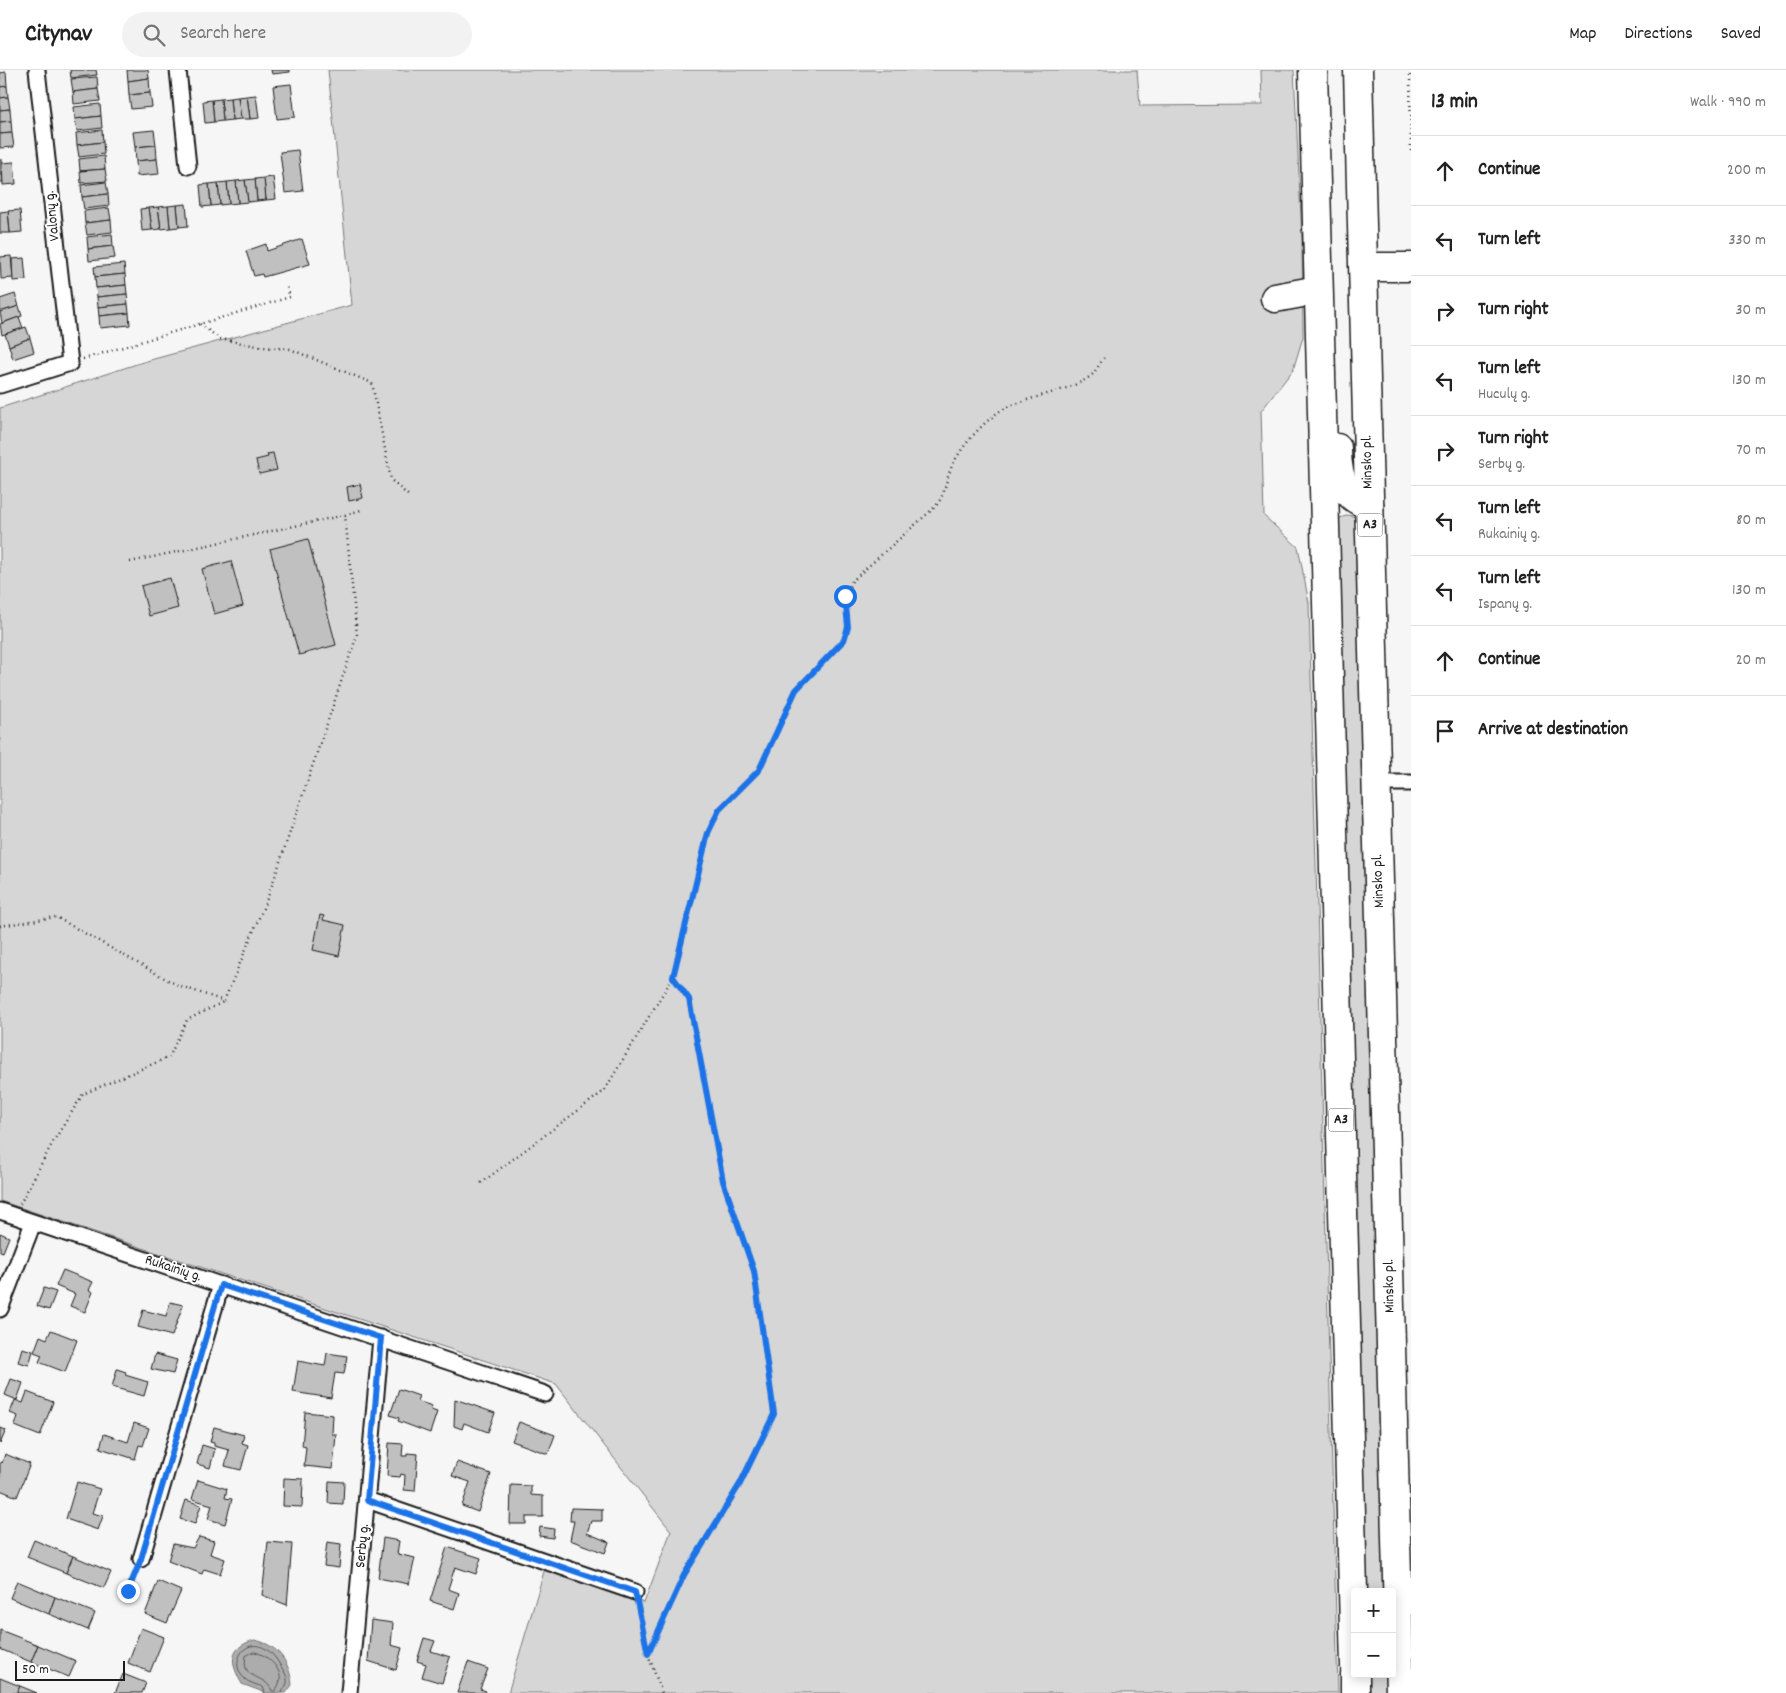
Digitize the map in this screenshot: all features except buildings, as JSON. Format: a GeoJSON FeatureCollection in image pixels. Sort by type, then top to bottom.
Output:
{"type":"FeatureCollection","features":[{"type":"Feature","properties":{"kind":"highway","name":"A3"},"geometry":{"type":"LineString","coordinates":[[1313,70],[1354,1633]]}},
{"type":"Feature","properties":{"kind":"highway","name":"Minsko pl."},"geometry":{"type":"LineString","coordinates":[[1358,70],[1400,1693]]}},
{"type":"Feature","properties":{"kind":"highway"},"geometry":{"type":"LineString","coordinates":[[1364,266],[1411,267]]}},
{"type":"Feature","properties":{"kind":"highway"},"geometry":{"type":"LineString","coordinates":[[1275,298],[1318,290]]}},
{"type":"Feature","properties":{"kind":"highway"},"geometry":{"type":"LineString","coordinates":[[1321,333],[1334,387],[1338,466],[1352,496],[1369,506]]}},
{"type":"Feature","properties":{"kind":"highway"},"geometry":{"type":"LineString","coordinates":[[1355,1678],[1355,1693]]}},
{"type":"Feature","properties":{"kind":"street","name":"Valonų g."},"geometry":{"type":"LineString","coordinates":[[37,70],[70,363]]}},
{"type":"Feature","properties":{"kind":"street"},"geometry":{"type":"LineString","coordinates":[[178,70],[188,166]]}},
{"type":"Feature","properties":{"kind":"street"},"geometry":{"type":"LineString","coordinates":[[0,385],[70,363]]}},
{"type":"Feature","properties":{"kind":"street"},"geometry":{"type":"LineString","coordinates":[[1377,783],[1411,783]]}},
{"type":"Feature","properties":{"kind":"street","name":"Rukainių g."},"geometry":{"type":"LineString","coordinates":[[7,1214],[546,1394]]}},
{"type":"Feature","properties":{"kind":"street"},"geometry":{"type":"LineString","coordinates":[[0,1309],[33,1223]]}},
{"type":"Feature","properties":{"kind":"street"},"geometry":{"type":"LineString","coordinates":[[141,1559],[221,1285]]}},
{"type":"Feature","properties":{"kind":"street","name":"Serbų g."},"geometry":{"type":"LineString","coordinates":[[349,1693],[381,1338]]}},
{"type":"Feature","properties":{"kind":"street"},"geometry":{"type":"LineString","coordinates":[[367,1500],[635,1592]]}},
{"type":"Feature","properties":{"kind":"path"},"geometry":{"type":"LineString","coordinates":[[1410,70],[1411,152]]}},
{"type":"Feature","properties":{"kind":"path"},"geometry":{"type":"LineString","coordinates":[[70,363],[290,297],[286,284]]}},
{"type":"Feature","properties":{"kind":"path"},"geometry":{"type":"LineString","coordinates":[[200,324],[220,339],[263,347],[290,349],[372,383],[391,480],[410,497]]}},
{"type":"Feature","properties":{"kind":"path"},"geometry":{"type":"LineString","coordinates":[[481,1183],[604,1091],[673,977],[708,833],[719,810],[759,770],[796,690],[844,640],[848,627],[845,596],[852,581],[944,497],[950,470],[960,452],[986,423],[999,412],[1086,378],[1093,374],[1104,358]]}},
{"type":"Feature","properties":{"kind":"path"},"geometry":{"type":"LineString","coordinates":[[130,562],[345,516],[361,510]]}},
{"type":"Feature","properties":{"kind":"path"},"geometry":{"type":"LineString","coordinates":[[7,1214],[83,1094],[169,1056],[187,1020],[224,1001],[269,894],[357,634],[345,516]]}},
{"type":"Feature","properties":{"kind":"path"},"geometry":{"type":"LineString","coordinates":[[0,926],[56,917],[175,984],[224,1001]]}},
{"type":"Feature","properties":{"kind":"path"},"geometry":{"type":"LineString","coordinates":[[648,1654],[684,1575],[740,1484],[774,1414],[754,1271],[723,1181],[689,999],[673,977]]}},
{"type":"Feature","properties":{"kind":"path"},"geometry":{"type":"LineString","coordinates":[[128,1591],[141,1559]]}},
{"type":"Feature","properties":{"kind":"path"},"geometry":{"type":"LineString","coordinates":[[635,1592],[648,1654],[662,1693]]}},
{"type":"Feature","properties":{"kind":"shaded area"},"geometry":{"type":"Polygon","coordinates":[[[328,70],[1137,70],[1140,106],[1262,105],[1261,70],[1294,70],[1302,239],[1303,337],[1293,370],[1261,411],[1264,516],[1298,547],[1309,603],[1338,1693],[508,1693],[545,1568],[644,1603],[671,1531],[556,1384],[0,1201],[0,408],[143,362],[352,305],[328,70]]]}},
{"type":"Feature","properties":{"kind":"shaded area"},"geometry":{"type":"Polygon","coordinates":[[[1349,515],[1355,517],[1361,526],[1387,1588],[1363,1588],[1337,525],[1340,518],[1349,515]]]}},
{"type":"Feature","properties":{"kind":"shaded area"},"geometry":{"type":"Polygon","coordinates":[[[1365,1678],[1389,1678],[1390,1693],[1365,1693],[1365,1678]]]}},
{"type":"Feature","properties":{"kind":"water"},"geometry":{"type":"Polygon","coordinates":[[[254,1640],[269,1645],[281,1655],[291,1677],[292,1685],[286,1693],[266,1693],[242,1684],[235,1669],[234,1657],[239,1647],[254,1640]]]}},
{"type":"Feature","properties":{"kind":"route"},"geometry":{"type":"LineString","coordinates":[[128,1591],[141,1559],[221,1285],[381,1338],[367,1500],[635,1592],[648,1654],[684,1575],[740,1484],[774,1414],[754,1271],[723,1181],[689,999],[673,977],[708,833],[719,810],[759,770],[796,690],[844,640],[848,627],[845,596]]}}]}
